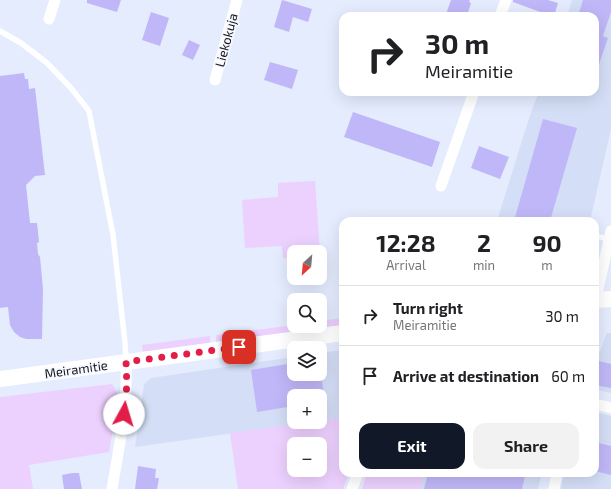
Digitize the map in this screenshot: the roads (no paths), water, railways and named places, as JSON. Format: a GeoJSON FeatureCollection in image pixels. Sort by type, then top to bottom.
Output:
{"type":"FeatureCollection","features":[{"type":"Feature","properties":{"kind":"main road","name":"Meiramitie"},"geometry":{"type":"LineString","coordinates":[[0,379],[339,334]]}},
{"type":"Feature","properties":{"kind":"street"},"geometry":{"type":"LineString","coordinates":[[49,20],[55,0]]}},
{"type":"Feature","properties":{"kind":"street","name":"Liekokuja"},"geometry":{"type":"LineString","coordinates":[[215,80],[237,0]]}},
{"type":"Feature","properties":{"kind":"street"},"geometry":{"type":"LineString","coordinates":[[502,12],[506,0]]}},
{"type":"Feature","properties":{"kind":"street"},"geometry":{"type":"LineString","coordinates":[[441,186],[473,96]]}},
{"type":"Feature","properties":{"kind":"street"},"geometry":{"type":"LineString","coordinates":[[599,300],[610,235]]}},
{"type":"Feature","properties":{"kind":"street"},"geometry":{"type":"LineString","coordinates":[[112,489],[126,401],[126,362]]}},
{"type":"Feature","properties":{"kind":"street"},"geometry":{"type":"LineString","coordinates":[[599,405],[611,408]]}},
{"type":"Feature","properties":{"kind":"street"},"geometry":{"type":"LineString","coordinates":[[352,489],[356,477]]}},
{"type":"Feature","properties":{"kind":"street"},"geometry":{"type":"LineString","coordinates":[[554,477],[554,489]]}},
{"type":"Feature","properties":{"kind":"lane"},"geometry":{"type":"LineString","coordinates":[[0,31],[21,43],[47,63],[89,111],[113,235],[126,343],[126,362]]}},
{"type":"Feature","properties":{"kind":"lane"},"geometry":{"type":"LineString","coordinates":[[599,236],[610,235]]}}]}
